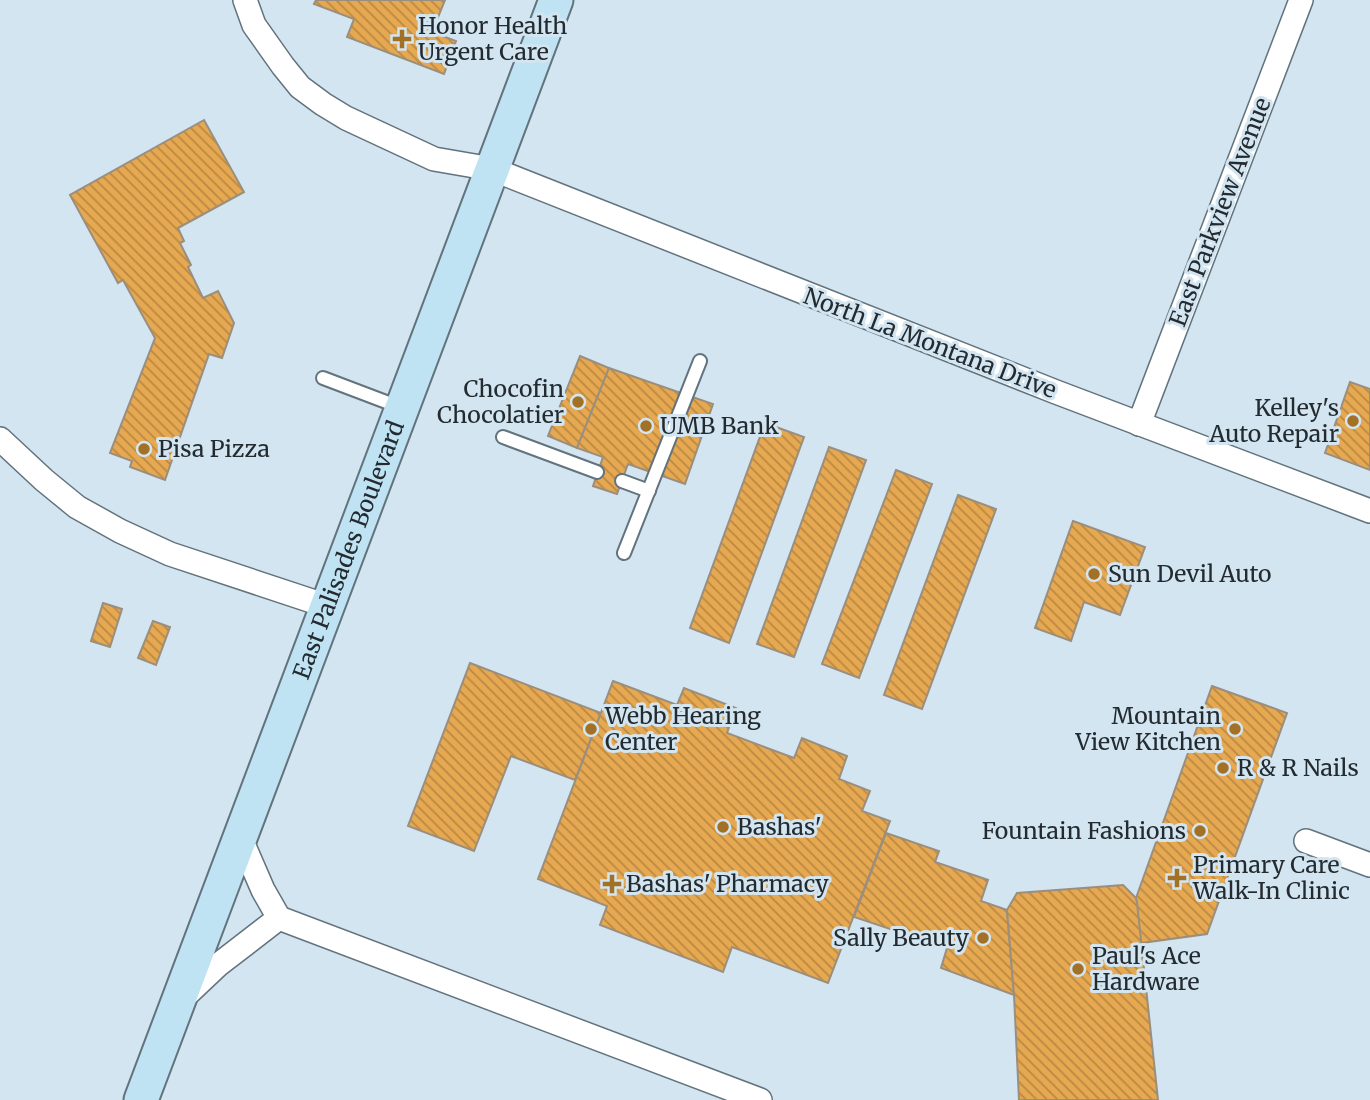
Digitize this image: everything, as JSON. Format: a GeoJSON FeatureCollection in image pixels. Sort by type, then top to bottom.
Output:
{"type":"FeatureCollection","features":[{"type":"Feature","properties":{"kind":"street","name":"North La Montana Drive"},"geometry":{"type":"LineString","coordinates":[[245,0],[254,24],[300,87],[346,118],[434,159],[492,169],[1139,424],[1370,511]]}},
{"type":"Feature","properties":{"kind":"street","name":"East Palisades Boulevard"},"geometry":{"type":"LineString","coordinates":[[141,1100],[556,0]]}},
{"type":"Feature","properties":{"kind":"street","name":"East Parkview Avenue"},"geometry":{"type":"LineString","coordinates":[[1139,424],[1301,0]]}},
{"type":"Feature","properties":{"kind":"street"},"geometry":{"type":"LineString","coordinates":[[0,439],[77,506],[120,531],[170,554],[327,606]]}},
{"type":"Feature","properties":{"kind":"street"},"geometry":{"type":"LineString","coordinates":[[240,837],[263,890],[279,918],[760,1100]]}},
{"type":"Feature","properties":{"kind":"street"},"geometry":{"type":"LineString","coordinates":[[1307,841],[1370,865]]}},
{"type":"Feature","properties":{"kind":"street"},"geometry":{"type":"LineString","coordinates":[[178,1004],[218,965],[279,918]]}},
{"type":"Feature","properties":{"kind":"lane"},"geometry":{"type":"LineString","coordinates":[[624,553],[700,361]]}},
{"type":"Feature","properties":{"kind":"lane"},"geometry":{"type":"LineString","coordinates":[[323,378],[402,408]]}},
{"type":"Feature","properties":{"kind":"lane"},"geometry":{"type":"LineString","coordinates":[[503,437],[597,472]]}},
{"type":"Feature","properties":{"kind":"lane"},"geometry":{"type":"LineString","coordinates":[[622,481],[649,491]]}},
{"type":"Feature","properties":{"kind":"building","name":"Honor Health Urgent Care"},"geometry":{"type":"Polygon","coordinates":[[[316,0],[445,0],[432,32],[456,41],[444,74],[347,37],[354,19],[314,4],[316,0]]]}},
{"type":"Feature","properties":{"kind":"building"},"geometry":{"type":"Polygon","coordinates":[[[204,120],[244,192],[178,228],[184,241],[180,243],[203,298],[218,291],[234,323],[222,358],[209,354],[165,480],[130,467],[132,461],[110,453],[155,338],[123,280],[118,283],[70,195],[204,120]]]}},
{"type":"Feature","properties":{"kind":"building","name":"Chocofin Chocolatier"},"geometry":{"type":"Polygon","coordinates":[[[580,356],[609,368],[577,448],[548,436],[580,356]]]}},
{"type":"Feature","properties":{"kind":"building","name":"UMB Bank"},"geometry":{"type":"Polygon","coordinates":[[[609,368],[713,404],[685,484],[628,464],[617,494],[593,486],[603,457],[577,448],[609,368]]]}},
{"type":"Feature","properties":{"kind":"building","name":"Kelley's Auto Repair"},"geometry":{"type":"Polygon","coordinates":[[[1350,382],[1370,389],[1370,470],[1325,453],[1350,382]]]}},
{"type":"Feature","properties":{"kind":"building"},"geometry":{"type":"Polygon","coordinates":[[[765,423],[804,437],[729,643],[690,628],[765,423]]]}},
{"type":"Feature","properties":{"kind":"building"},"geometry":{"type":"Polygon","coordinates":[[[829,447],[866,460],[794,657],[757,644],[829,447]]]}},
{"type":"Feature","properties":{"kind":"building"},"geometry":{"type":"Polygon","coordinates":[[[896,470],[932,484],[859,678],[822,664],[896,470]]]}},
{"type":"Feature","properties":{"kind":"building"},"geometry":{"type":"Polygon","coordinates":[[[958,495],[996,509],[922,709],[884,695],[958,495]]]}},
{"type":"Feature","properties":{"kind":"building","name":"Sun Devil Auto"},"geometry":{"type":"Polygon","coordinates":[[[1073,521],[1145,547],[1120,615],[1084,602],[1071,641],[1035,628],[1073,521]]]}},
{"type":"Feature","properties":{"kind":"building"},"geometry":{"type":"Polygon","coordinates":[[[103,603],[122,609],[110,647],[91,641],[103,603]]]}},
{"type":"Feature","properties":{"kind":"building"},"geometry":{"type":"Polygon","coordinates":[[[153,621],[170,627],[156,665],[138,658],[153,621]]]}},
{"type":"Feature","properties":{"kind":"building"},"geometry":{"type":"Polygon","coordinates":[[[470,663],[601,713],[575,780],[511,756],[474,851],[408,826],[470,663]]]}},
{"type":"Feature","properties":{"kind":"building","name":"Bashas'"},"geometry":{"type":"Polygon","coordinates":[[[613,681],[677,705],[684,688],[736,708],[727,733],[794,758],[802,738],[847,756],[839,779],[870,791],[862,811],[890,821],[828,983],[732,947],[723,972],[600,925],[607,906],[538,879],[613,681]]]}},
{"type":"Feature","properties":{"kind":"building"},"geometry":{"type":"Polygon","coordinates":[[[1212,686],[1287,713],[1207,934],[1141,943],[1136,898],[1212,686]]]}},
{"type":"Feature","properties":{"kind":"building"},"geometry":{"type":"Polygon","coordinates":[[[886,833],[939,851],[935,862],[988,880],[981,901],[1007,910],[1014,995],[941,968],[947,948],[854,917],[886,833]]]}},
{"type":"Feature","properties":{"kind":"building","name":"Paul's Ace Hardware"},"geometry":{"type":"Polygon","coordinates":[[[1123,885],[1136,898],[1137,903],[1158,1100],[1019,1100],[1007,910],[1017,893],[1123,885]]]}},
{"type":"Feature","properties":{"kind":"place","name":"Honor Health Urgent Care"},"geometry":{"type":"Point","coordinates":[402,39]}},
{"type":"Feature","properties":{"kind":"place","name":"Chocofin Chocolatier"},"geometry":{"type":"Point","coordinates":[578,402]}},
{"type":"Feature","properties":{"kind":"place","name":"Kelley's Auto Repair"},"geometry":{"type":"Point","coordinates":[1353,421]}},
{"type":"Feature","properties":{"kind":"place","name":"UMB Bank"},"geometry":{"type":"Point","coordinates":[646,426]}},
{"type":"Feature","properties":{"kind":"place","name":"Pisa Pizza"},"geometry":{"type":"Point","coordinates":[144,449]}},
{"type":"Feature","properties":{"kind":"place","name":"Sun Devil Auto"},"geometry":{"type":"Point","coordinates":[1094,574]}},
{"type":"Feature","properties":{"kind":"place","name":"Webb Hearing Center"},"geometry":{"type":"Point","coordinates":[591,729]}},
{"type":"Feature","properties":{"kind":"place","name":"Mountain View Kitchen"},"geometry":{"type":"Point","coordinates":[1235,729]}},
{"type":"Feature","properties":{"kind":"place","name":"R & R Nails"},"geometry":{"type":"Point","coordinates":[1223,768]}},
{"type":"Feature","properties":{"kind":"place","name":"Bashas'"},"geometry":{"type":"Point","coordinates":[723,827]}},
{"type":"Feature","properties":{"kind":"place","name":"Fountain Fashions"},"geometry":{"type":"Point","coordinates":[1200,831]}},
{"type":"Feature","properties":{"kind":"place","name":"Primary Care Walk-In Clinic"},"geometry":{"type":"Point","coordinates":[1177,878]}},
{"type":"Feature","properties":{"kind":"place","name":"Bashas' Pharmacy"},"geometry":{"type":"Point","coordinates":[612,884]}},
{"type":"Feature","properties":{"kind":"place","name":"Sally Beauty"},"geometry":{"type":"Point","coordinates":[983,938]}},
{"type":"Feature","properties":{"kind":"place","name":"Paul's Ace Hardware"},"geometry":{"type":"Point","coordinates":[1078,969]}}]}
